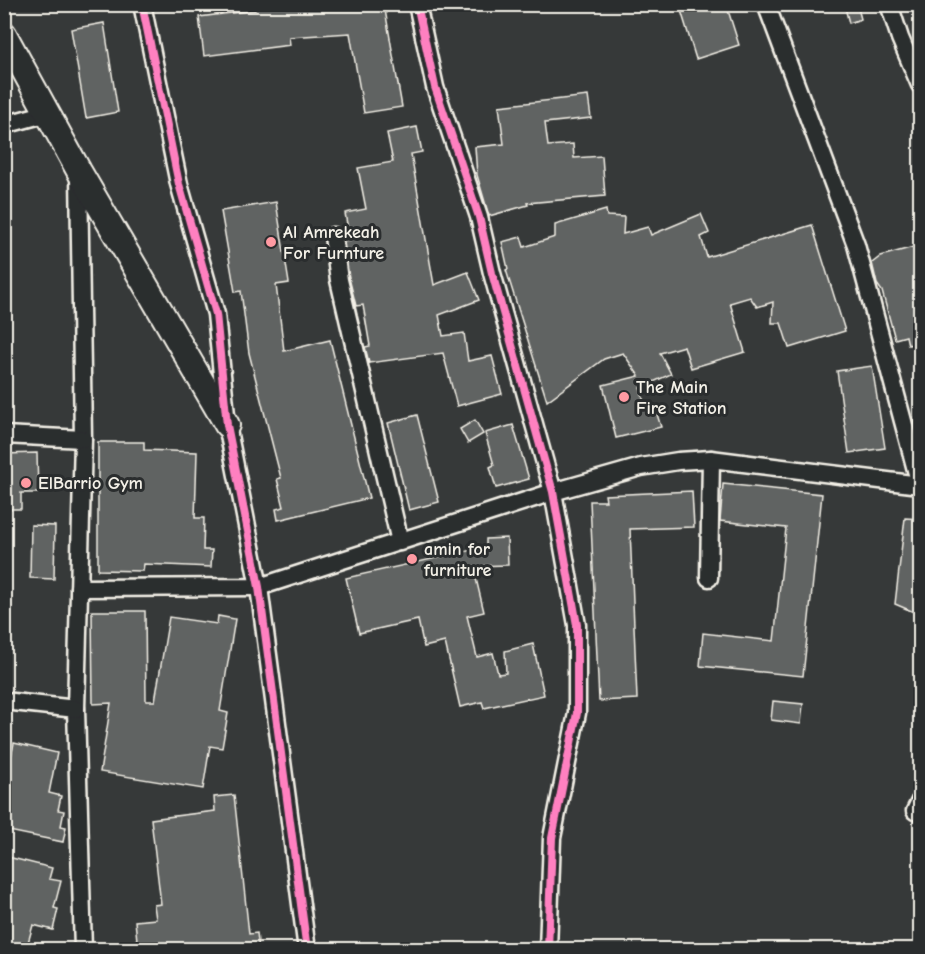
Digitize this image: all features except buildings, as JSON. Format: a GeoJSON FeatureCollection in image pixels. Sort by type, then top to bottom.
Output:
{"type":"FeatureCollection","features":[{"type":"Feature","properties":{"kind":"street"},"geometry":{"type":"LineString","coordinates":[[142,4],[179,184],[216,314],[227,425],[259,587],[306,950]]}},
{"type":"Feature","properties":{"kind":"street"},"geometry":{"type":"LineString","coordinates":[[417,4],[435,87],[478,217],[552,492],[577,625],[577,713],[552,838],[548,950]]}},
{"type":"Feature","properties":{"kind":"street"},"geometry":{"type":"LineString","coordinates":[[79,588],[259,587],[552,492],[641,467],[678,460],[711,459],[920,485],[856,245],[766,4]]}},
{"type":"Feature","properties":{"kind":"street"},"geometry":{"type":"LineString","coordinates":[[889,4],[900,38],[921,85]]}},
{"type":"Feature","properties":{"kind":"street"},"geometry":{"type":"LineString","coordinates":[[4,34],[79,171],[227,425]]}},
{"type":"Feature","properties":{"kind":"street"},"geometry":{"type":"LineString","coordinates":[[4,125],[48,113]]}},
{"type":"Feature","properties":{"kind":"street"},"geometry":{"type":"LineString","coordinates":[[79,171],[83,439],[76,710],[83,950]]}},
{"type":"Feature","properties":{"kind":"street"},"geometry":{"type":"LineString","coordinates":[[333,236],[339,280],[400,542]]}},
{"type":"Feature","properties":{"kind":"street"},"geometry":{"type":"LineString","coordinates":[[4,435],[83,439]]}},
{"type":"Feature","properties":{"kind":"street"},"geometry":{"type":"LineString","coordinates":[[709,578],[711,459]]}},
{"type":"Feature","properties":{"kind":"street"},"geometry":{"type":"LineString","coordinates":[[4,701],[76,710]]}},
{"type":"Feature","properties":{"kind":"cycle path"},"geometry":{"type":"LineString","coordinates":[[142,4],[179,184],[216,314],[227,425],[259,587],[307,950]]}},
{"type":"Feature","properties":{"kind":"cycle path"},"geometry":{"type":"LineString","coordinates":[[417,4],[435,87],[479,217],[492,273],[553,492],[577,625],[577,713],[552,838],[548,950]]}},
{"type":"Feature","properties":{"kind":"place","name":"Al Amrekeah For Furnture"},"geometry":{"type":"Point","coordinates":[271,242]}},
{"type":"Feature","properties":{"kind":"place","name":"The Main Fire Station"},"geometry":{"type":"Point","coordinates":[624,397]}},
{"type":"Feature","properties":{"kind":"place","name":"ElBarrio Gym"},"geometry":{"type":"Point","coordinates":[26,483]}},
{"type":"Feature","properties":{"kind":"place","name":"amin for furniture"},"geometry":{"type":"Point","coordinates":[412,559]}}]}
